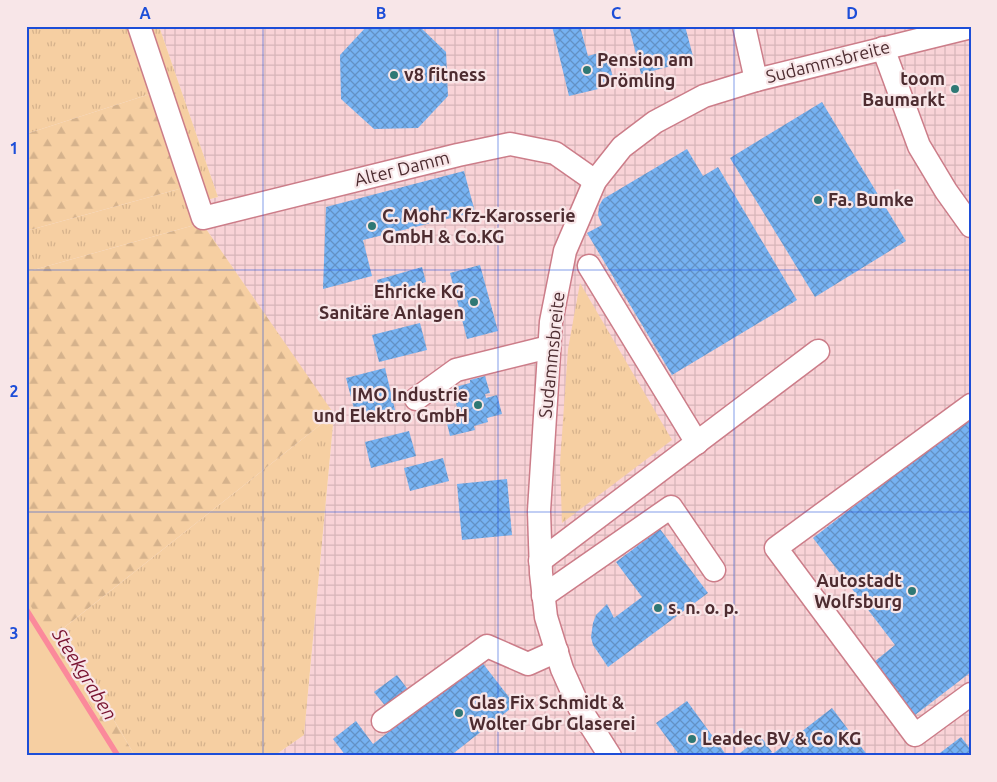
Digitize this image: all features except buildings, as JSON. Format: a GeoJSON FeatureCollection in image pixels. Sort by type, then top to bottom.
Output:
{"type":"FeatureCollection","features":[{"type":"Feature","properties":{"kind":"street","name":"Alter Damm"},"geometry":{"type":"LineString","coordinates":[[139,26],[203,218],[510,144],[555,153],[595,181]]}},
{"type":"Feature","properties":{"kind":"street"},"geometry":{"type":"LineString","coordinates":[[744,26],[756,80]]}},
{"type":"Feature","properties":{"kind":"street","name":"Sudammsbreite"},"geometry":{"type":"LineString","coordinates":[[610,756],[579,707],[562,669],[546,618],[540,561],[539,511],[551,322],[565,251],[595,181],[622,147],[655,122],[704,96],[756,80],[971,27]]}},
{"type":"Feature","properties":{"kind":"street"},"geometry":{"type":"LineString","coordinates":[[883,48],[919,146],[946,191],[971,226]]}},
{"type":"Feature","properties":{"kind":"street"},"geometry":{"type":"LineString","coordinates":[[589,266],[697,443]]}},
{"type":"Feature","properties":{"kind":"street"},"geometry":{"type":"LineString","coordinates":[[416,399],[456,370],[549,347]]}},
{"type":"Feature","properties":{"kind":"street"},"geometry":{"type":"LineString","coordinates":[[540,561],[818,351]]}},
{"type":"Feature","properties":{"kind":"street"},"geometry":{"type":"LineString","coordinates":[[971,405],[776,548],[915,735],[971,694]]}},
{"type":"Feature","properties":{"kind":"street"},"geometry":{"type":"LineString","coordinates":[[543,596],[671,507],[714,570]]}},
{"type":"Feature","properties":{"kind":"street"},"geometry":{"type":"LineString","coordinates":[[383,722],[487,646],[528,664],[557,651]]}},
{"type":"Feature","properties":{"kind":"shaded area"},"geometry":{"type":"Polygon","coordinates":[[[159,26],[971,26],[971,756],[274,756],[304,735],[334,415],[202,223],[196,203],[218,197],[159,26]]]}},
{"type":"Feature","properties":{"kind":"green space"},"geometry":{"type":"Polygon","coordinates":[[[26,26],[159,26],[218,197],[196,203],[202,223],[26,272],[26,231],[190,186],[150,94],[26,134],[26,26]]]}},
{"type":"Feature","properties":{"kind":"green space"},"geometry":{"type":"Polygon","coordinates":[[[150,94],[190,186],[26,231],[26,134],[150,94]]]}},
{"type":"Feature","properties":{"kind":"green space"},"geometry":{"type":"Polygon","coordinates":[[[202,223],[334,414],[61,630],[135,756],[78,756],[26,670],[26,272],[202,223]]]}},
{"type":"Feature","properties":{"kind":"green space"},"geometry":{"type":"Polygon","coordinates":[[[580,283],[672,440],[562,523],[560,463],[568,349],[580,283]]]}},
{"type":"Feature","properties":{"kind":"green space"},"geometry":{"type":"Polygon","coordinates":[[[334,414],[304,735],[274,756],[135,756],[61,630],[334,414]]]}},
{"type":"Feature","properties":{"kind":"green space"},"geometry":{"type":"Polygon","coordinates":[[[26,598],[121,756],[26,756],[26,598]]]}},
{"type":"Feature","properties":{"kind":"waterway","name":"Steekgraben"},"geometry":{"type":"LineString","coordinates":[[26,609],[118,756]]}},
{"type":"Feature","properties":{"kind":"place","name":"Pension am Drömling"},"geometry":{"type":"Point","coordinates":[587,70]}},
{"type":"Feature","properties":{"kind":"place","name":"v8 fitness"},"geometry":{"type":"Point","coordinates":[394,75]}},
{"type":"Feature","properties":{"kind":"place","name":"toom Baumarkt"},"geometry":{"type":"Point","coordinates":[955,89]}},
{"type":"Feature","properties":{"kind":"place","name":"Fa. Bumke"},"geometry":{"type":"Point","coordinates":[818,200]}},
{"type":"Feature","properties":{"kind":"place","name":"C. Mohr Kfz-Karosserie GmbH & Co.KG"},"geometry":{"type":"Point","coordinates":[372,226]}},
{"type":"Feature","properties":{"kind":"place","name":"Ehricke KG Sanitäre Anlagen"},"geometry":{"type":"Point","coordinates":[474,302]}},
{"type":"Feature","properties":{"kind":"place","name":"IMO Industrie und Elektro GmbH"},"geometry":{"type":"Point","coordinates":[478,405]}},
{"type":"Feature","properties":{"kind":"place","name":"Autostadt Wolfsburg"},"geometry":{"type":"Point","coordinates":[912,591]}},
{"type":"Feature","properties":{"kind":"place","name":"s. n. o. p."},"geometry":{"type":"Point","coordinates":[658,608]}},
{"type":"Feature","properties":{"kind":"place","name":"Glas Fix Schmidt & Wolter Gbr Glaserei"},"geometry":{"type":"Point","coordinates":[459,713]}},
{"type":"Feature","properties":{"kind":"place","name":"Leadec BV & Co KG"},"geometry":{"type":"Point","coordinates":[692,739]}}]}
